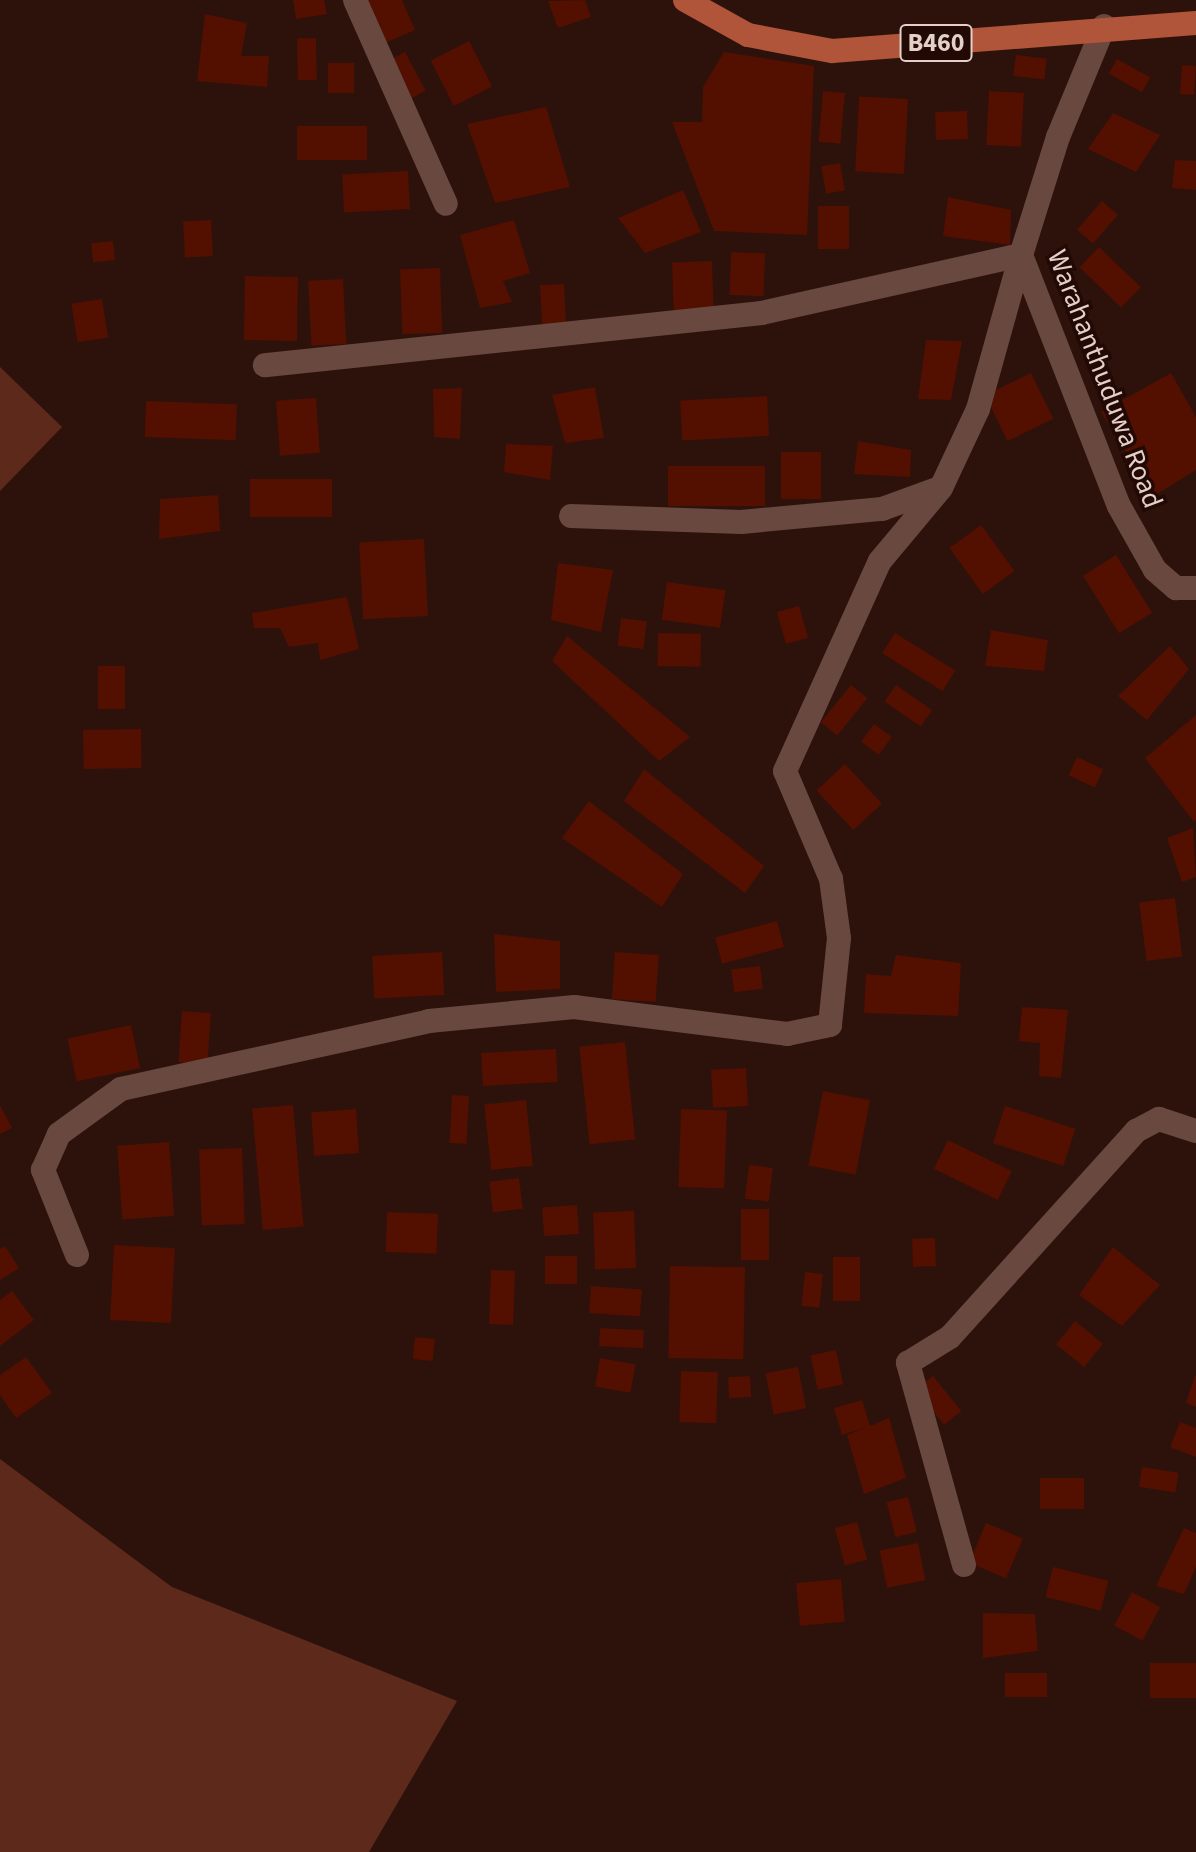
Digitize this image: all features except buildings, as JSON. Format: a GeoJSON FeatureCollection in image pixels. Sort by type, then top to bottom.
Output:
{"type":"FeatureCollection","features":[{"type":"Feature","properties":{"kind":"main road","name":"B460"},"geometry":{"type":"LineString","coordinates":[[685,0],[748,35],[832,51],[1104,26],[1196,23]]}},
{"type":"Feature","properties":{"kind":"street"},"geometry":{"type":"LineString","coordinates":[[355,0],[446,204]]}},
{"type":"Feature","properties":{"kind":"street","name":"Warahanthuduwa Road"},"geometry":{"type":"LineString","coordinates":[[1104,26],[1058,137],[1021,255],[1119,506],[1155,570],[1176,588],[1196,588]]}},
{"type":"Feature","properties":{"kind":"street"},"geometry":{"type":"LineString","coordinates":[[77,1255],[43,1170],[59,1134],[121,1089],[429,1021],[574,1007],[787,1034],[830,1025],[839,938],[831,879],[785,771],[880,561],[941,488],[978,409],[1021,255],[762,313],[265,365]]}},
{"type":"Feature","properties":{"kind":"street"},"geometry":{"type":"LineString","coordinates":[[571,516],[741,522],[882,509],[941,488]]}},
{"type":"Feature","properties":{"kind":"street"},"geometry":{"type":"LineString","coordinates":[[964,1565],[908,1363],[950,1337],[1136,1131],[1159,1119],[1196,1131]]}},
{"type":"Feature","properties":{"kind":"shaded area"},"geometry":{"type":"Polygon","coordinates":[[[0,367],[62,427],[0,491],[0,367]]]}},
{"type":"Feature","properties":{"kind":"shaded area"},"geometry":{"type":"Polygon","coordinates":[[[0,1459],[172,1587],[457,1701],[369,1852],[0,1852],[0,1459]]]}}]}
